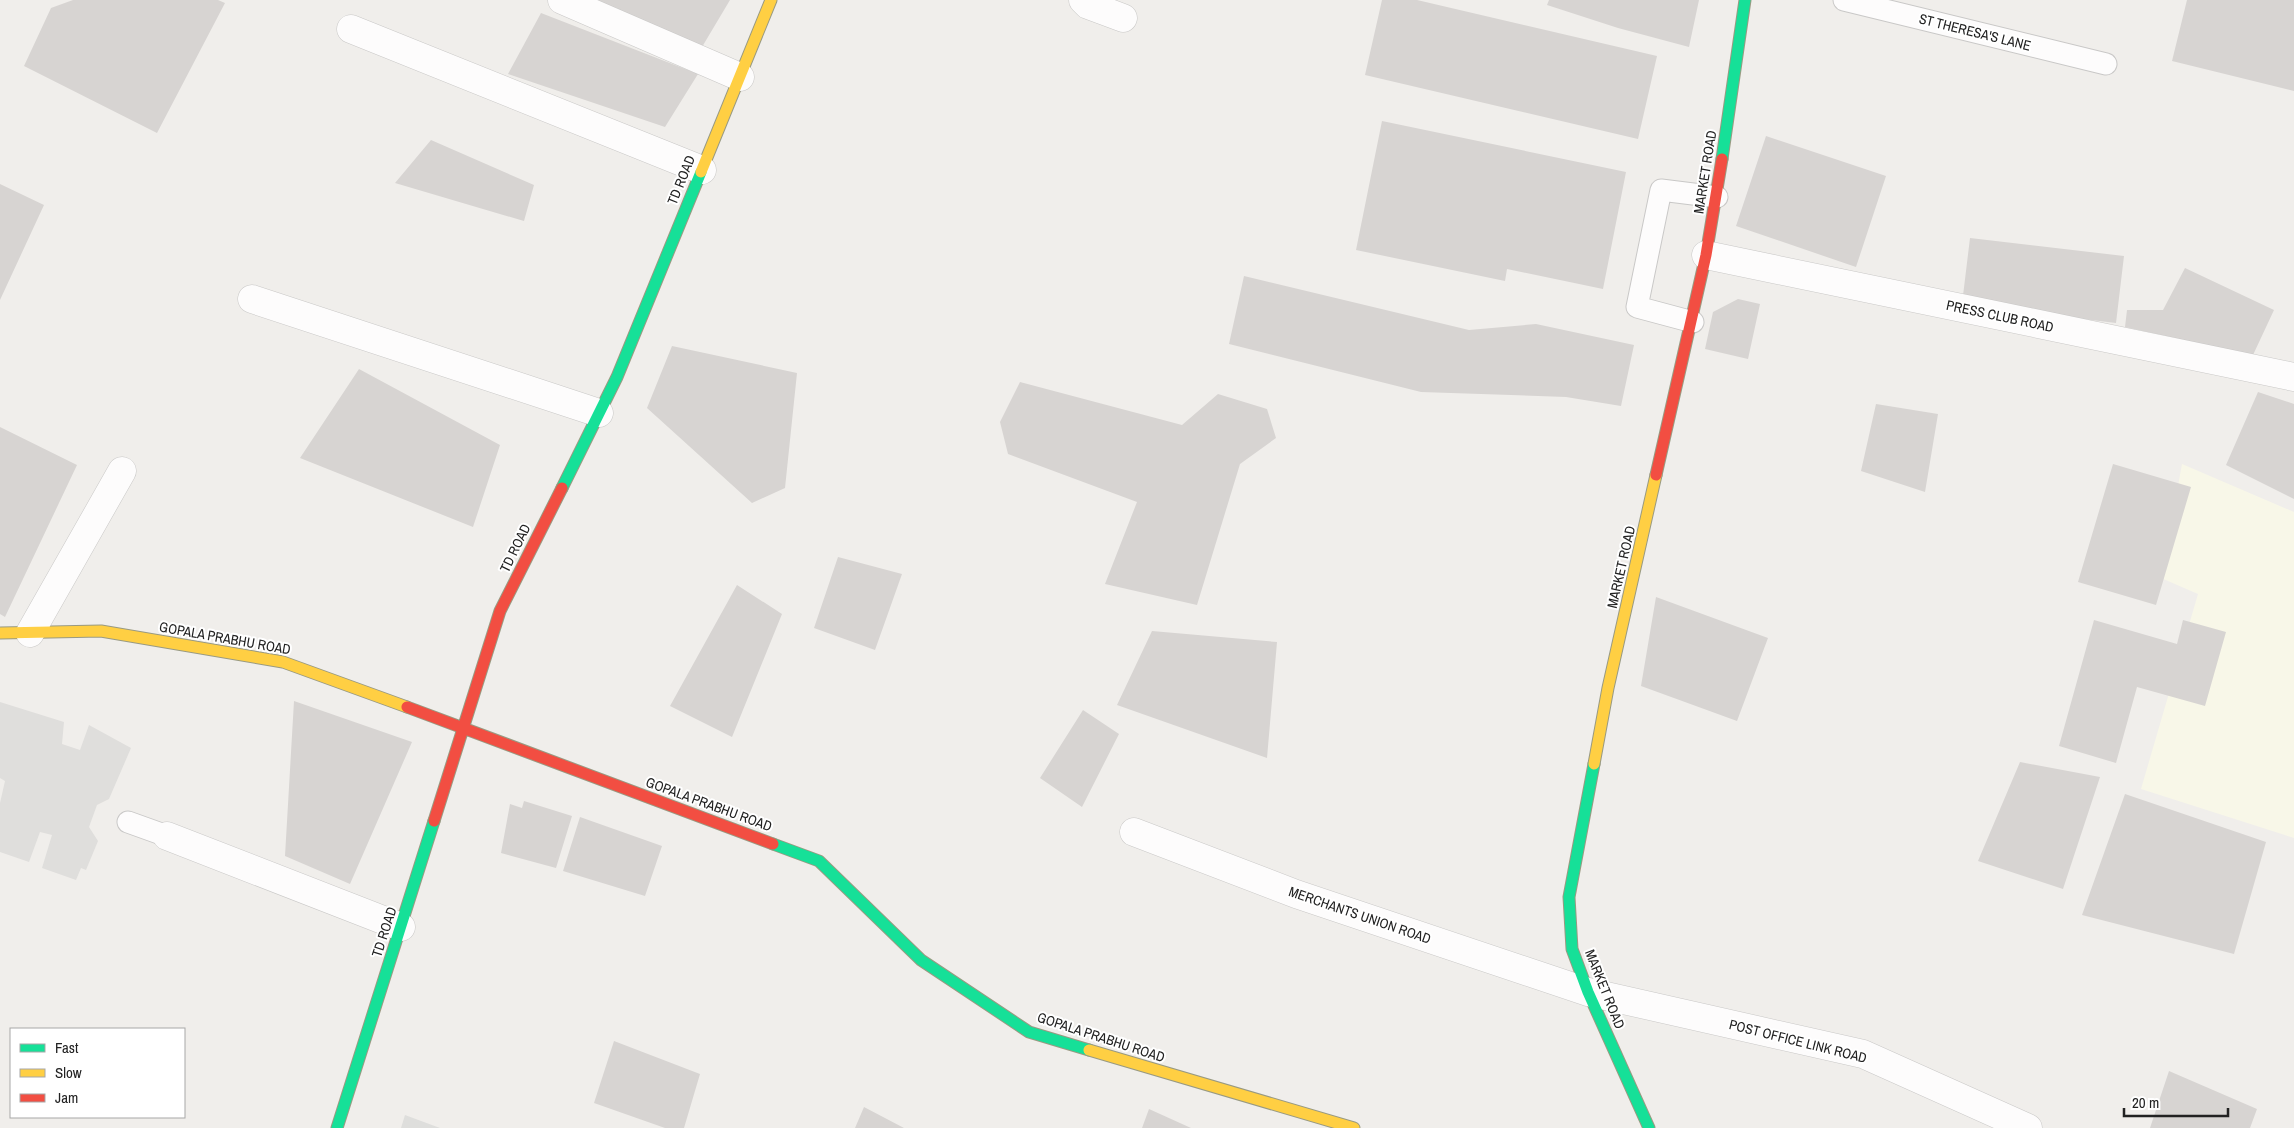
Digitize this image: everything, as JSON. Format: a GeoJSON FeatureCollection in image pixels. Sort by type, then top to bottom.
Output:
{"type":"FeatureCollection","features":[{"type":"Feature","properties":{"kind":"street"},"geometry":{"type":"LineString","coordinates":[[562,0],[740,77]]}},
{"type":"Feature","properties":{"kind":"street","name":"TD ROAD"},"geometry":{"type":"LineString","coordinates":[[337,1128],[500,611],[617,378],[771,0]]}},
{"type":"Feature","properties":{"kind":"street"},"geometry":{"type":"LineString","coordinates":[[1083,0],[1088,5],[1123,18]]}},
{"type":"Feature","properties":{"kind":"street","name":"MARKET ROAD"},"geometry":{"type":"LineString","coordinates":[[1649,1128],[1588,992],[1572,949],[1569,897],[1608,688],[1693,322],[1717,197],[1745,0]]}},
{"type":"Feature","properties":{"kind":"street"},"geometry":{"type":"LineString","coordinates":[[350,29],[702,170]]}},
{"type":"Feature","properties":{"kind":"street","name":"PRESS CLUB ROAD"},"geometry":{"type":"LineString","coordinates":[[1706,255],[2294,377]]}},
{"type":"Feature","properties":{"kind":"street"},"geometry":{"type":"LineString","coordinates":[[252,299],[599,413]]}},
{"type":"Feature","properties":{"kind":"street"},"geometry":{"type":"LineString","coordinates":[[30,633],[122,471]]}},
{"type":"Feature","properties":{"kind":"street","name":"GOPALA PRABHU ROAD"},"geometry":{"type":"LineString","coordinates":[[0,634],[101,631],[283,662],[464,728],[819,861],[921,960],[1029,1032],[1236,1095],[1354,1128]]}},
{"type":"Feature","properties":{"kind":"street","name":"MERCHANTS UNION ROAD"},"geometry":{"type":"LineString","coordinates":[[1134,832],[1296,894],[1588,992]]}},
{"type":"Feature","properties":{"kind":"street"},"geometry":{"type":"LineString","coordinates":[[167,836],[401,927]]}},
{"type":"Feature","properties":{"kind":"street","name":"POST OFFICE LINK ROAD"},"geometry":{"type":"LineString","coordinates":[[1588,992],[1863,1054],[2028,1128]]}},
{"type":"Feature","properties":{"kind":"lane","name":"ST THERESA'S LANE"},"geometry":{"type":"LineString","coordinates":[[1844,0],[2106,64]]}},
{"type":"Feature","properties":{"kind":"lane"},"geometry":{"type":"LineString","coordinates":[[1693,322],[1636,307],[1661,190],[1717,197]]}},
{"type":"Feature","properties":{"kind":"lane"},"geometry":{"type":"LineString","coordinates":[[128,822],[167,836]]}},
{"type":"Feature","properties":{"kind":"shaded area"},"geometry":{"type":"Polygon","coordinates":[[[2182,464],[2294,512],[2294,838],[2141,789],[2198,594],[2161,578],[2182,464]]]}},
{"type":"Feature","properties":{"kind":"shaded area"},"geometry":{"type":"Polygon","coordinates":[[[0,702],[64,722],[62,744],[80,750],[89,725],[131,748],[109,799],[97,805],[89,827],[98,841],[86,870],[81,868],[76,880],[42,868],[52,835],[40,832],[29,862],[0,852],[0,803],[5,781],[0,778],[0,702]]]}},
{"type":"Feature","properties":{"kind":"shaded area"},"geometry":{"type":"Polygon","coordinates":[[[405,1115],[440,1128],[401,1128],[405,1115]]]}},
{"type":"Feature","properties":{"kind":"building"},"geometry":{"type":"Polygon","coordinates":[[[73,0],[218,0],[225,3],[157,133],[24,66],[51,8],[73,0]]]}},
{"type":"Feature","properties":{"kind":"building"},"geometry":{"type":"Polygon","coordinates":[[[589,0],[730,0],[702,47],[589,0]]]}},
{"type":"Feature","properties":{"kind":"building"},"geometry":{"type":"Polygon","coordinates":[[[1382,0],[1417,0],[1657,56],[1638,139],[1365,75],[1382,0]]]}},
{"type":"Feature","properties":{"kind":"building"},"geometry":{"type":"Polygon","coordinates":[[[1549,0],[1699,0],[1689,47],[1618,28],[1547,5],[1549,0]]]}},
{"type":"Feature","properties":{"kind":"building"},"geometry":{"type":"Polygon","coordinates":[[[2187,0],[2294,0],[2294,91],[2172,61],[2187,0]]]}},
{"type":"Feature","properties":{"kind":"building"},"geometry":{"type":"Polygon","coordinates":[[[541,13],[698,74],[665,127],[508,74],[541,13]]]}},
{"type":"Feature","properties":{"kind":"building"},"geometry":{"type":"Polygon","coordinates":[[[1382,121],[1626,172],[1603,289],[1507,269],[1505,281],[1356,250],[1382,121]]]}},
{"type":"Feature","properties":{"kind":"building"},"geometry":{"type":"Polygon","coordinates":[[[1766,136],[1886,176],[1856,267],[1736,226],[1766,136]]]}},
{"type":"Feature","properties":{"kind":"building"},"geometry":{"type":"Polygon","coordinates":[[[431,140],[534,185],[524,221],[395,183],[431,140]]]}},
{"type":"Feature","properties":{"kind":"building"},"geometry":{"type":"Polygon","coordinates":[[[0,184],[44,205],[0,300],[0,184]]]}},
{"type":"Feature","properties":{"kind":"building"},"geometry":{"type":"Polygon","coordinates":[[[1970,238],[2124,256],[2116,323],[1962,304],[1970,238]]]}},
{"type":"Feature","properties":{"kind":"building"},"geometry":{"type":"Polygon","coordinates":[[[2185,268],[2274,310],[2253,355],[2125,327],[2127,310],[2163,310],[2185,268]]]}},
{"type":"Feature","properties":{"kind":"building"},"geometry":{"type":"Polygon","coordinates":[[[1244,276],[1469,330],[1536,324],[1634,345],[1621,406],[1566,397],[1421,392],[1229,344],[1244,276]]]}},
{"type":"Feature","properties":{"kind":"building"},"geometry":{"type":"Polygon","coordinates":[[[1738,299],[1760,304],[1748,359],[1705,349],[1713,312],[1738,299]]]}},
{"type":"Feature","properties":{"kind":"building"},"geometry":{"type":"Polygon","coordinates":[[[672,346],[797,373],[785,488],[752,503],[647,408],[672,346]]]}},
{"type":"Feature","properties":{"kind":"building"},"geometry":{"type":"Polygon","coordinates":[[[359,369],[500,445],[473,527],[300,458],[359,369]]]}},
{"type":"Feature","properties":{"kind":"building"},"geometry":{"type":"Polygon","coordinates":[[[1020,382],[1182,425],[1218,394],[1267,409],[1276,438],[1240,464],[1197,605],[1105,584],[1137,502],[1008,454],[1000,422],[1020,382]]]}},
{"type":"Feature","properties":{"kind":"building"},"geometry":{"type":"Polygon","coordinates":[[[2258,392],[2294,404],[2294,499],[2226,465],[2258,392]]]}},
{"type":"Feature","properties":{"kind":"building"},"geometry":{"type":"Polygon","coordinates":[[[1876,404],[1938,414],[1925,492],[1861,471],[1876,404]]]}},
{"type":"Feature","properties":{"kind":"building"},"geometry":{"type":"Polygon","coordinates":[[[0,427],[77,465],[5,617],[0,614],[0,427]]]}},
{"type":"Feature","properties":{"kind":"building"},"geometry":{"type":"Polygon","coordinates":[[[2113,464],[2191,487],[2156,605],[2078,582],[2113,464]]]}},
{"type":"Feature","properties":{"kind":"building"},"geometry":{"type":"Polygon","coordinates":[[[838,557],[902,574],[875,650],[814,628],[838,557]]]}},
{"type":"Feature","properties":{"kind":"building"},"geometry":{"type":"Polygon","coordinates":[[[737,585],[782,614],[732,737],[670,706],[737,585]]]}},
{"type":"Feature","properties":{"kind":"building"},"geometry":{"type":"Polygon","coordinates":[[[1656,597],[1768,638],[1737,721],[1641,686],[1656,597]]]}},
{"type":"Feature","properties":{"kind":"building"},"geometry":{"type":"Polygon","coordinates":[[[2094,620],[2177,644],[2183,620],[2226,632],[2205,706],[2137,687],[2116,763],[2059,746],[2094,620]]]}},
{"type":"Feature","properties":{"kind":"building"},"geometry":{"type":"Polygon","coordinates":[[[1152,631],[1277,642],[1267,758],[1117,705],[1152,631]]]}},
{"type":"Feature","properties":{"kind":"building"},"geometry":{"type":"Polygon","coordinates":[[[294,701],[412,742],[350,884],[285,856],[294,701]]]}},
{"type":"Feature","properties":{"kind":"building"},"geometry":{"type":"Polygon","coordinates":[[[1083,710],[1119,734],[1082,807],[1040,778],[1083,710]]]}},
{"type":"Feature","properties":{"kind":"building"},"geometry":{"type":"Polygon","coordinates":[[[2020,762],[2100,777],[2063,889],[1978,861],[2020,762]]]}},
{"type":"Feature","properties":{"kind":"building"},"geometry":{"type":"Polygon","coordinates":[[[2125,794],[2266,842],[2234,954],[2082,915],[2125,794]]]}},
{"type":"Feature","properties":{"kind":"building"},"geometry":{"type":"Polygon","coordinates":[[[524,801],[572,816],[556,868],[501,853],[510,804],[522,808],[524,801]]]}},
{"type":"Feature","properties":{"kind":"building"},"geometry":{"type":"Polygon","coordinates":[[[580,817],[662,846],[645,896],[563,871],[580,817]]]}},
{"type":"Feature","properties":{"kind":"building"},"geometry":{"type":"Polygon","coordinates":[[[614,1041],[700,1074],[684,1128],[665,1128],[594,1103],[614,1041]]]}},
{"type":"Feature","properties":{"kind":"building"},"geometry":{"type":"Polygon","coordinates":[[[2169,1071],[2257,1109],[2250,1128],[2150,1128],[2169,1071]]]}},
{"type":"Feature","properties":{"kind":"building"},"geometry":{"type":"Polygon","coordinates":[[[864,1107],[904,1128],[855,1128],[864,1107]]]}},
{"type":"Feature","properties":{"kind":"building"},"geometry":{"type":"Polygon","coordinates":[[[1149,1109],[1191,1128],[1142,1128],[1149,1109]]]}},
{"type":"Feature","properties":{"kind":"traffic: fast"},"geometry":{"type":"LineString","coordinates":[[1722,159],[1745,0]]}},
{"type":"Feature","properties":{"kind":"traffic: fast"},"geometry":{"type":"LineString","coordinates":[[562,488],[617,377],[701,172]]}},
{"type":"Feature","properties":{"kind":"traffic: fast"},"geometry":{"type":"LineString","coordinates":[[1594,764],[1569,897],[1572,949],[1588,992],[1649,1128]]}},
{"type":"Feature","properties":{"kind":"traffic: fast"},"geometry":{"type":"LineString","coordinates":[[337,1128],[434,821]]}},
{"type":"Feature","properties":{"kind":"traffic: fast"},"geometry":{"type":"LineString","coordinates":[[773,844],[819,861],[921,960],[1029,1032],[1089,1050]]}},
{"type":"Feature","properties":{"kind":"traffic: slow"},"geometry":{"type":"LineString","coordinates":[[701,172],[771,0]]}},
{"type":"Feature","properties":{"kind":"traffic: slow"},"geometry":{"type":"LineString","coordinates":[[1594,764],[1608,688],[1656,475]]}},
{"type":"Feature","properties":{"kind":"traffic: slow"},"geometry":{"type":"LineString","coordinates":[[0,633],[101,631],[283,662],[407,707]]}},
{"type":"Feature","properties":{"kind":"traffic: slow"},"geometry":{"type":"LineString","coordinates":[[1089,1050],[1354,1128]]}},
{"type":"Feature","properties":{"kind":"traffic: jam"},"geometry":{"type":"LineString","coordinates":[[1656,475],[1706,255],[1722,159]]}},
{"type":"Feature","properties":{"kind":"traffic: jam"},"geometry":{"type":"LineString","coordinates":[[434,821],[500,611],[562,488]]}},
{"type":"Feature","properties":{"kind":"traffic: jam"},"geometry":{"type":"LineString","coordinates":[[407,707],[773,844]]}}]}
